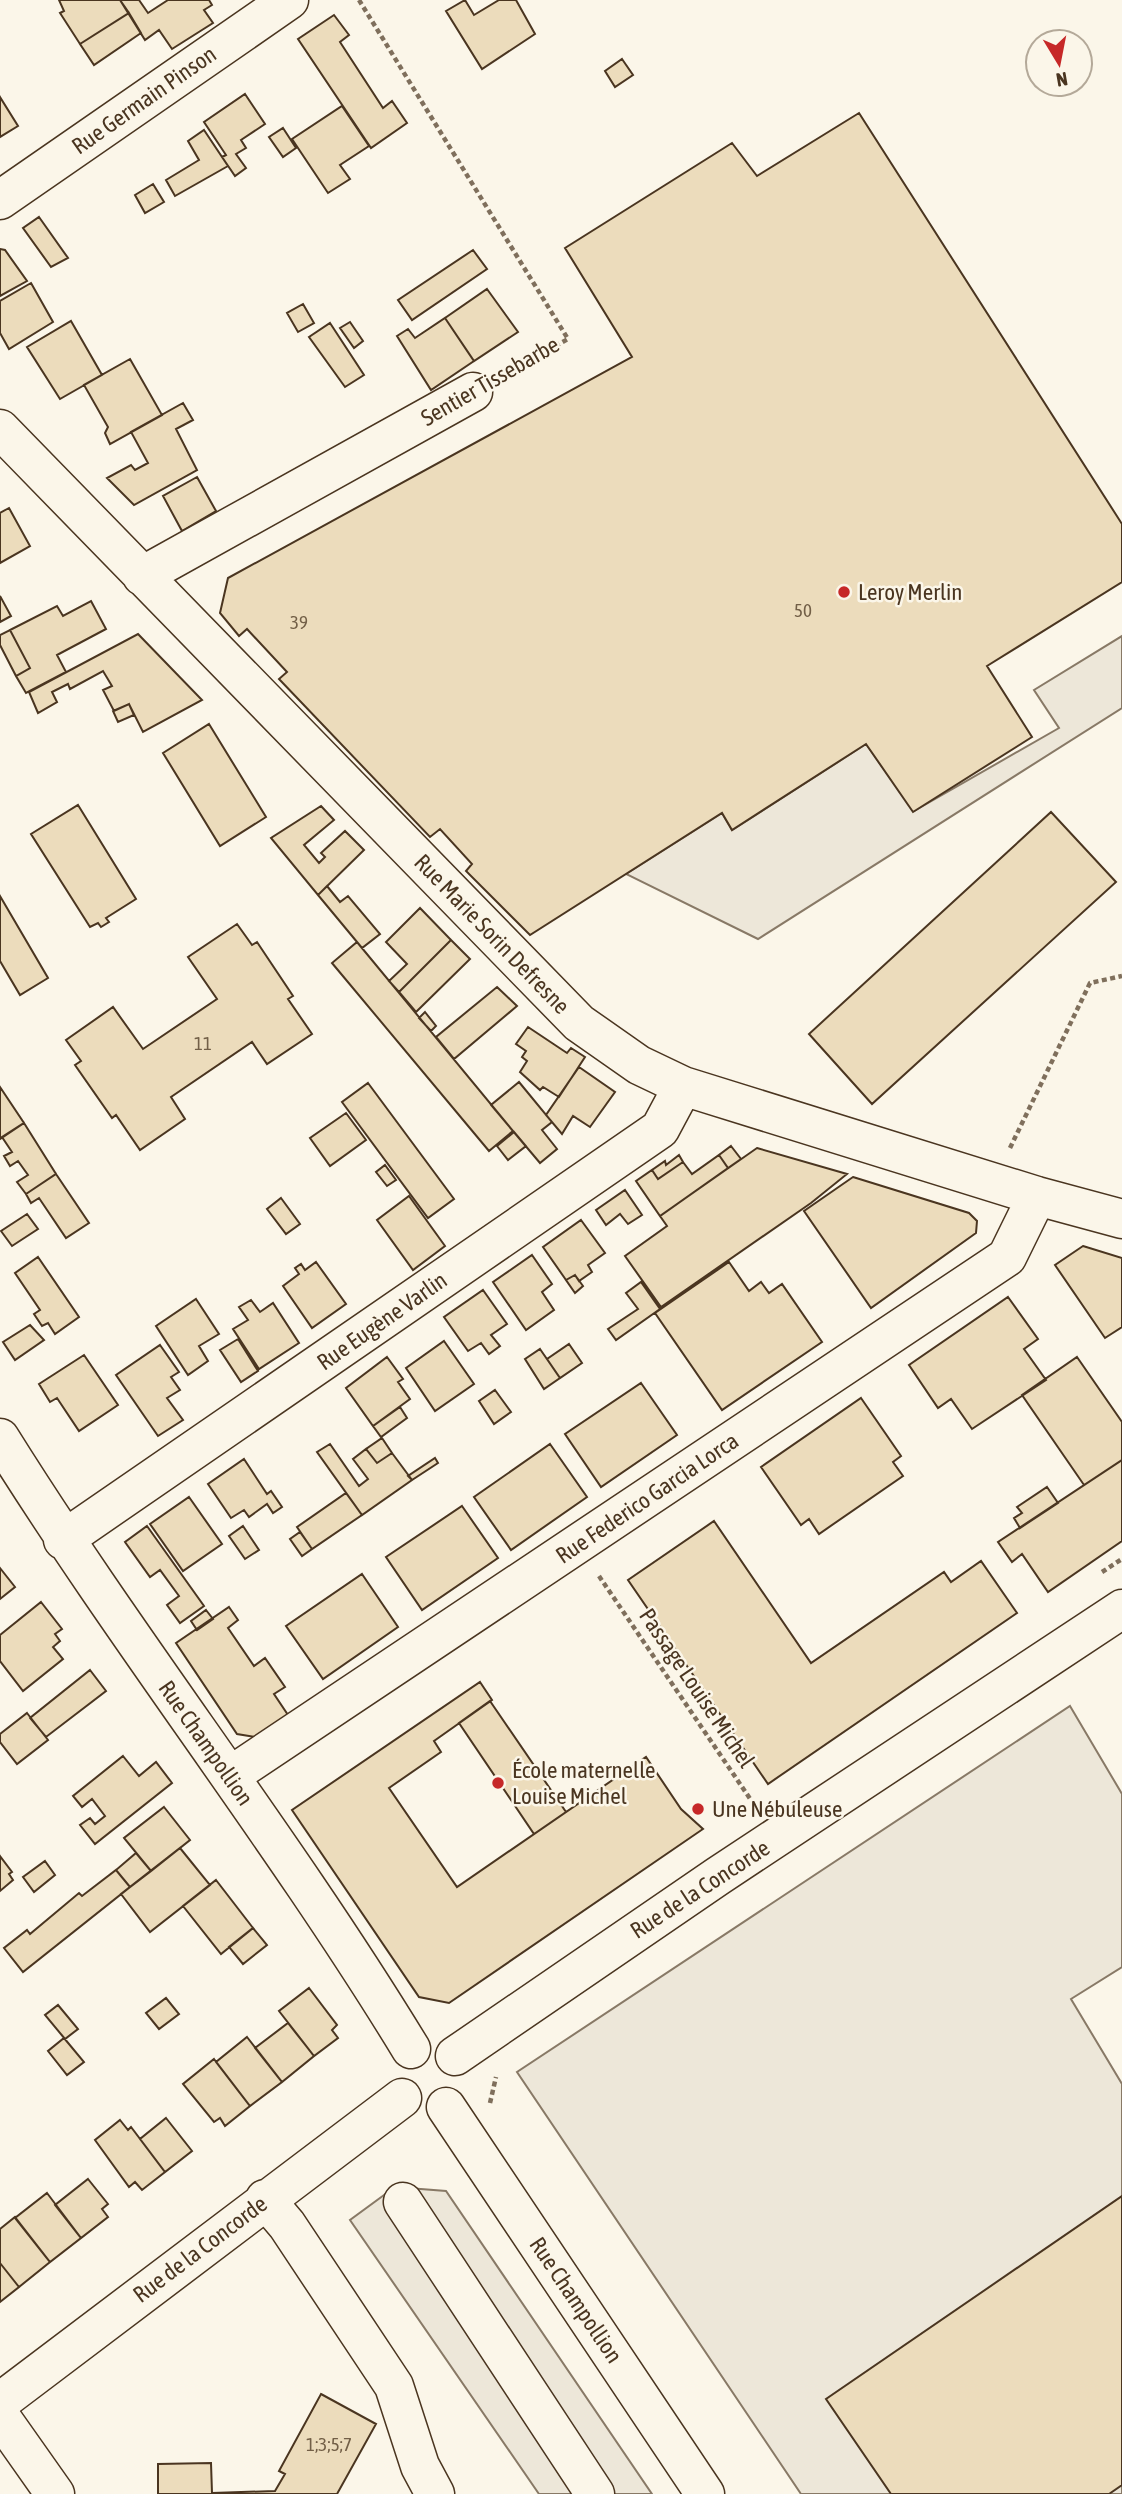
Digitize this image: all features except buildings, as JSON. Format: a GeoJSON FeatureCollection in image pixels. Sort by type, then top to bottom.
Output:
{"type":"FeatureCollection","features":[{"type":"Feature","properties":{"kind":"street","name":"Rue Germain Pinson"},"geometry":{"type":"LineString","coordinates":[[0,200],[289,0]]}},
{"type":"Feature","properties":{"kind":"street","name":"Sentier Tissebarbe"},"geometry":{"type":"LineString","coordinates":[[142,576],[473,392]]}},
{"type":"Feature","properties":{"kind":"street","name":"Rue Marie Sorin Defresne"},"geometry":{"type":"LineString","coordinates":[[0,429],[579,1023],[639,1065],[682,1086],[1037,1196],[1122,1219]]}},
{"type":"Feature","properties":{"kind":"street","name":"Rue Eugène Varlin"},"geometry":{"type":"LineString","coordinates":[[64,1540],[660,1129],[682,1086]]}},
{"type":"Feature","properties":{"kind":"street","name":"Rue Federico Garcia Lorca"},"geometry":{"type":"LineString","coordinates":[[230,1776],[1007,1257],[1037,1196]]}},
{"type":"Feature","properties":{"kind":"street","name":"Rue Champollion"},"geometry":{"type":"LineString","coordinates":[[0,1438],[64,1540],[230,1776],[411,2049]]}},
{"type":"Feature","properties":{"kind":"street","name":"Rue de la Concorde"},"geometry":{"type":"LineString","coordinates":[[455,2056],[1122,1609]]}},
{"type":"Feature","properties":{"kind":"street"},"geometry":{"type":"LineString","coordinates":[[426,2044],[442,2046],[455,2056],[463,2069],[463,2084],[457,2097],[455,2119],[414,2108],[402,2098],[396,2081],[399,2063],[411,2049],[426,2044]]}},
{"type":"Feature","properties":{"kind":"street","name":"Rue de la Concorde"},"geometry":{"type":"LineString","coordinates":[[0,2402],[402,2098]]}},
{"type":"Feature","properties":{"kind":"street","name":"Rue Champollion"},"geometry":{"type":"LineString","coordinates":[[455,2119],[705,2494]]}},
{"type":"Feature","properties":{"kind":"street"},"geometry":{"type":"LineString","coordinates":[[265,2199],[287,2225],[394,2386],[420,2466],[435,2494]]}},
{"type":"Feature","properties":{"kind":"street"},"geometry":{"type":"LineString","coordinates":[[403,2202],[595,2494]]}},
{"type":"Feature","properties":{"kind":"street"},"geometry":{"type":"LineString","coordinates":[[0,2416],[55,2494]]}},
{"type":"Feature","properties":{"kind":"path","name":"Sentier Tissebarbe"},"geometry":{"type":"LineString","coordinates":[[359,0],[568,340],[473,392]]}},
{"type":"Feature","properties":{"kind":"path"},"geometry":{"type":"LineString","coordinates":[[993,1182],[1090,983],[1122,976]]}},
{"type":"Feature","properties":{"kind":"path","name":"Passage Louise Michel"},"geometry":{"type":"LineString","coordinates":[[610,1593],[777,1839]]}},
{"type":"Feature","properties":{"kind":"path"},"geometry":{"type":"LineString","coordinates":[[455,2119],[486,2110],[494,2095],[496,2076],[504,2070]]}},
{"type":"Feature","properties":{"kind":"shaded area"},"geometry":{"type":"Polygon","coordinates":[[[1122,636],[1122,708],[758,939],[626,874],[722,813],[732,830],[866,744],[914,811],[1059,728],[1034,690],[1122,636]]]}},
{"type":"Feature","properties":{"kind":"shaded area"},"geometry":{"type":"Polygon","coordinates":[[[1070,1706],[1122,1794],[1122,1967],[1071,1999],[1122,2084],[1122,2494],[801,2494],[517,2072],[1070,1706]]]}},
{"type":"Feature","properties":{"kind":"shaded area"},"geometry":{"type":"Polygon","coordinates":[[[395,2187],[446,2191],[652,2494],[539,2494],[350,2220],[395,2187]]]}},
{"type":"Feature","properties":{"kind":"place","name":"Leroy Merlin"},"geometry":{"type":"Point","coordinates":[844,592]}},
{"type":"Feature","properties":{"kind":"place","name":"École maternelle Louise Michel"},"geometry":{"type":"Point","coordinates":[498,1783]}},
{"type":"Feature","properties":{"kind":"place","name":"Une Nébuleuse"},"geometry":{"type":"Point","coordinates":[698,1809]}}]}
